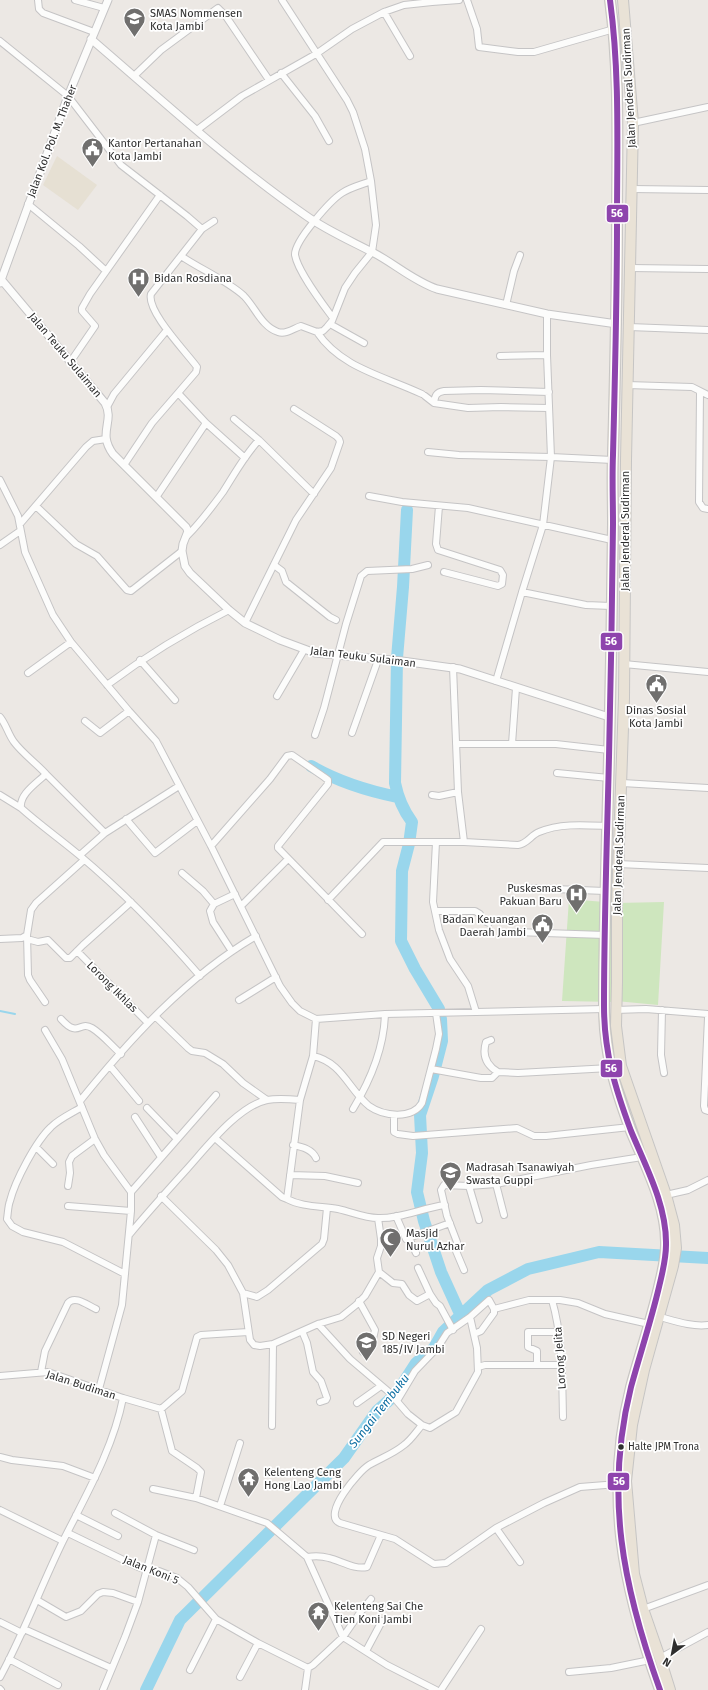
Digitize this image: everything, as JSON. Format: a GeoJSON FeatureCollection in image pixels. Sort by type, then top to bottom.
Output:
{"type":"FeatureCollection","features":[{"type":"Feature","properties":{"kind":"highway","name":"Jalan Jenderal Sudirman"},"geometry":{"type":"LineString","coordinates":[[610,0],[614,29],[618,134],[617,324],[613,460],[609,778],[605,891],[604,1009],[605,1036],[610,1068],[630,1128],[642,1157],[666,1195],[674,1224],[660,1317],[644,1370],[632,1425],[626,1481],[624,1526],[627,1580],[660,1690]]}},
{"type":"Feature","properties":{"kind":"highway","name":"Jalan Jenderal Sudirman"},"geometry":{"type":"LineString","coordinates":[[623,0],[633,123],[626,422],[624,664],[622,783],[618,864],[616,1033],[620,1066],[655,1177],[671,1248]]}},
{"type":"Feature","properties":{"kind":"highway"},"geometry":{"type":"LineString","coordinates":[[614,422],[626,422]]}},
{"type":"Feature","properties":{"kind":"highway"},"geometry":{"type":"LineString","coordinates":[[613,528],[626,528]]}},
{"type":"Feature","properties":{"kind":"highway"},"geometry":{"type":"LineString","coordinates":[[611,627],[624,627]]}},
{"type":"Feature","properties":{"kind":"highway"},"geometry":{"type":"LineString","coordinates":[[605,930],[618,926]]}},
{"type":"Feature","properties":{"kind":"highway","name":"Jalan Jenderal Sudirman"},"geometry":{"type":"LineString","coordinates":[[669,1265],[649,1324],[623,1423],[618,1484],[624,1526],[634,1574],[643,1608],[670,1690]]}},
{"type":"Feature","properties":{"kind":"street"},"geometry":{"type":"LineString","coordinates":[[38,0],[39,9],[43,14],[93,36],[134,76],[197,130],[269,188],[328,230],[372,252],[429,286],[547,314],[617,324]]}},
{"type":"Feature","properties":{"kind":"street"},"geometry":{"type":"LineString","coordinates":[[75,0],[104,8]]}},
{"type":"Feature","properties":{"kind":"street","name":"Jalan Kol. Pol. M. Thaher"},"geometry":{"type":"LineString","coordinates":[[0,280],[68,96],[108,0]]}},
{"type":"Feature","properties":{"kind":"street"},"geometry":{"type":"LineString","coordinates":[[282,0],[347,100],[353,112],[362,138],[371,181],[376,232],[372,252],[345,288],[332,320],[323,331],[317,332]]}},
{"type":"Feature","properties":{"kind":"street"},"geometry":{"type":"LineString","coordinates":[[197,130],[242,96],[316,54],[352,29],[403,2],[459,0]]}},
{"type":"Feature","properties":{"kind":"street"},"geometry":{"type":"LineString","coordinates":[[467,0],[477,29],[479,47],[518,52],[534,52],[614,29]]}},
{"type":"Feature","properties":{"kind":"street"},"geometry":{"type":"LineString","coordinates":[[134,76],[161,50],[218,8],[225,15],[269,80]]}},
{"type":"Feature","properties":{"kind":"street"},"geometry":{"type":"LineString","coordinates":[[384,12],[410,56]]}},
{"type":"Feature","properties":{"kind":"street"},"geometry":{"type":"LineString","coordinates":[[0,41],[68,96],[116,160],[126,170],[202,229]]}},
{"type":"Feature","properties":{"kind":"street"},"geometry":{"type":"LineString","coordinates":[[281,73],[315,116],[329,141]]}},
{"type":"Feature","properties":{"kind":"street"},"geometry":{"type":"LineString","coordinates":[[633,123],[708,107]]}},
{"type":"Feature","properties":{"kind":"street"},"geometry":{"type":"LineString","coordinates":[[364,343],[332,320],[305,276],[295,255],[296,247],[314,221],[342,193],[371,181]]}},
{"type":"Feature","properties":{"kind":"street"},"geometry":{"type":"LineString","coordinates":[[632,189],[708,190]]}},
{"type":"Feature","properties":{"kind":"street"},"geometry":{"type":"LineString","coordinates":[[71,361],[94,328],[94,325],[82,311],[82,308],[90,294],[160,195]]}},
{"type":"Feature","properties":{"kind":"street"},"geometry":{"type":"LineString","coordinates":[[28,204],[79,246],[106,271]]}},
{"type":"Feature","properties":{"kind":"street"},"geometry":{"type":"LineString","coordinates":[[124,465],[152,423],[196,372],[197,367],[167,330],[150,299],[151,294],[202,229],[214,221]]}},
{"type":"Feature","properties":{"kind":"street"},"geometry":{"type":"LineString","coordinates":[[506,305],[520,255]]}},
{"type":"Feature","properties":{"kind":"street"},"geometry":{"type":"LineString","coordinates":[[181,256],[240,293],[273,330],[283,333],[304,326],[317,332],[326,344],[349,363],[423,395],[434,403],[468,408],[549,408]]}},
{"type":"Feature","properties":{"kind":"street"},"geometry":{"type":"LineString","coordinates":[[630,268],[708,269]]}},
{"type":"Feature","properties":{"kind":"street","name":"Jalan Teuku Sulaiman"},"geometry":{"type":"LineString","coordinates":[[0,280],[71,361],[107,407],[109,412],[105,432],[106,439]]}},
{"type":"Feature","properties":{"kind":"street"},"geometry":{"type":"LineString","coordinates":[[496,681],[543,525],[551,457],[547,314]]}},
{"type":"Feature","properties":{"kind":"street"},"geometry":{"type":"LineString","coordinates":[[629,327],[708,330]]}},
{"type":"Feature","properties":{"kind":"street"},"geometry":{"type":"LineString","coordinates":[[107,407],[114,394],[167,330]]}},
{"type":"Feature","properties":{"kind":"street"},"geometry":{"type":"LineString","coordinates":[[500,356],[547,355]]}},
{"type":"Feature","properties":{"kind":"street"},"geometry":{"type":"LineString","coordinates":[[627,385],[692,387],[708,395]]}},
{"type":"Feature","properties":{"kind":"street"},"geometry":{"type":"LineString","coordinates":[[434,403],[436,394],[439,391],[481,390],[549,392]]}},
{"type":"Feature","properties":{"kind":"street"},"geometry":{"type":"LineString","coordinates":[[700,392],[699,502],[703,508],[708,509]]}},
{"type":"Feature","properties":{"kind":"street"},"geometry":{"type":"LineString","coordinates":[[178,393],[206,423],[244,458]]}},
{"type":"Feature","properties":{"kind":"street"},"geometry":{"type":"LineString","coordinates":[[245,623],[296,520],[331,468],[340,440],[294,409]]}},
{"type":"Feature","properties":{"kind":"street"},"geometry":{"type":"LineString","coordinates":[[234,419],[314,494]]}},
{"type":"Feature","properties":{"kind":"street"},"geometry":{"type":"LineString","coordinates":[[157,496],[206,423]]}},
{"type":"Feature","properties":{"kind":"street"},"geometry":{"type":"LineString","coordinates":[[0,545],[20,528],[86,447],[93,441],[106,439],[111,451],[183,522],[188,531],[187,536]]}},
{"type":"Feature","properties":{"kind":"street"},"geometry":{"type":"LineString","coordinates":[[37,507],[76,544],[97,556],[127,590],[131,591],[182,551],[183,544],[187,536],[199,524],[222,493],[244,458],[258,440]]}},
{"type":"Feature","properties":{"kind":"street"},"geometry":{"type":"LineString","coordinates":[[428,452],[459,455],[613,460]]}},
{"type":"Feature","properties":{"kind":"street"},"geometry":{"type":"LineString","coordinates":[[0,480],[18,516],[25,552],[52,615],[71,642],[107,686],[156,741],[211,846],[276,977],[292,1003],[316,1019],[385,1014],[604,1009]]}},
{"type":"Feature","properties":{"kind":"street"},"geometry":{"type":"LineString","coordinates":[[369,496],[395,501],[468,508],[612,540]]}},
{"type":"Feature","properties":{"kind":"street"},"geometry":{"type":"LineString","coordinates":[[439,506],[436,544],[439,551],[500,570],[503,575],[502,584],[498,586],[444,572]]}},
{"type":"Feature","properties":{"kind":"street","name":"Jalan Teuku Sulaiman"},"geometry":{"type":"LineString","coordinates":[[182,551],[187,569],[229,610],[245,623],[304,650],[315,653],[378,660],[402,661],[453,668],[609,717]]}},
{"type":"Feature","properties":{"kind":"street"},"geometry":{"type":"LineString","coordinates":[[274,565],[282,571],[286,582],[330,617],[336,620]]}},
{"type":"Feature","properties":{"kind":"street"},"geometry":{"type":"LineString","coordinates":[[315,735],[361,576],[367,571],[412,569],[428,565]]}},
{"type":"Feature","properties":{"kind":"street"},"geometry":{"type":"LineString","coordinates":[[522,592],[586,604],[611,606]]}},
{"type":"Feature","properties":{"kind":"street"},"geometry":{"type":"LineString","coordinates":[[107,686],[140,660],[193,628],[229,610]]}},
{"type":"Feature","properties":{"kind":"street"},"geometry":{"type":"LineString","coordinates":[[28,673],[71,642]]}},
{"type":"Feature","properties":{"kind":"street"},"geometry":{"type":"LineString","coordinates":[[277,696],[304,650]]}},
{"type":"Feature","properties":{"kind":"street"},"geometry":{"type":"LineString","coordinates":[[140,660],[175,700]]}},
{"type":"Feature","properties":{"kind":"street"},"geometry":{"type":"LineString","coordinates":[[352,733],[378,660]]}},
{"type":"Feature","properties":{"kind":"street"},"geometry":{"type":"LineString","coordinates":[[624,664],[708,672]]}},
{"type":"Feature","properties":{"kind":"street"},"geometry":{"type":"LineString","coordinates":[[453,668],[458,792],[464,842]]}},
{"type":"Feature","properties":{"kind":"street"},"geometry":{"type":"LineString","coordinates":[[512,744],[516,688]]}},
{"type":"Feature","properties":{"kind":"street"},"geometry":{"type":"LineString","coordinates":[[85,721],[100,733],[129,712]]}},
{"type":"Feature","properties":{"kind":"street"},"geometry":{"type":"LineString","coordinates":[[0,717],[17,745],[105,833]]}},
{"type":"Feature","properties":{"kind":"street"},"geometry":{"type":"LineString","coordinates":[[456,744],[556,744],[609,750]]}},
{"type":"Feature","properties":{"kind":"street"},"geometry":{"type":"LineString","coordinates":[[211,846],[270,780],[287,756],[290,755],[324,777],[328,782],[328,785],[278,846],[278,848],[287,860],[362,934]]}},
{"type":"Feature","properties":{"kind":"street"},"geometry":{"type":"LineString","coordinates":[[558,773],[609,778]]}},
{"type":"Feature","properties":{"kind":"street"},"geometry":{"type":"LineString","coordinates":[[22,808],[21,803],[24,796],[46,774]]}},
{"type":"Feature","properties":{"kind":"street"},"geometry":{"type":"LineString","coordinates":[[622,783],[708,788]]}},
{"type":"Feature","properties":{"kind":"street"},"geometry":{"type":"LineString","coordinates":[[80,855],[105,833],[179,786]]}},
{"type":"Feature","properties":{"kind":"street"},"geometry":{"type":"LineString","coordinates":[[432,795],[439,796],[458,792]]}},
{"type":"Feature","properties":{"kind":"street"},"geometry":{"type":"LineString","coordinates":[[0,794],[22,808],[80,855],[131,902],[200,976]]}},
{"type":"Feature","properties":{"kind":"street"},"geometry":{"type":"LineString","coordinates":[[126,819],[155,853],[197,821]]}},
{"type":"Feature","properties":{"kind":"street"},"geometry":{"type":"LineString","coordinates":[[328,900],[381,844],[386,842],[464,842],[518,846],[538,832],[552,827],[607,826]]}},
{"type":"Feature","properties":{"kind":"street"},"geometry":{"type":"LineString","coordinates":[[436,842],[434,891],[435,911],[444,946],[450,959],[468,986],[476,1012]]}},
{"type":"Feature","properties":{"kind":"street"},"geometry":{"type":"LineString","coordinates":[[45,1002],[28,975],[27,937],[30,913],[33,907],[84,860]]}},
{"type":"Feature","properties":{"kind":"street"},"geometry":{"type":"LineString","coordinates":[[241,906],[287,860]]}},
{"type":"Feature","properties":{"kind":"street"},"geometry":{"type":"LineString","coordinates":[[618,864],[708,868]]}},
{"type":"Feature","properties":{"kind":"street"},"geometry":{"type":"LineString","coordinates":[[182,873],[203,890],[214,904]]}},
{"type":"Feature","properties":{"kind":"street"},"geometry":{"type":"LineString","coordinates":[[530,888],[605,891]]}},
{"type":"Feature","properties":{"kind":"street"},"geometry":{"type":"LineString","coordinates":[[231,950],[210,916],[210,911],[214,904],[235,894]]}},
{"type":"Feature","properties":{"kind":"street"},"geometry":{"type":"LineString","coordinates":[[0,939],[27,937],[38,942],[48,940],[68,958],[131,902]]}},
{"type":"Feature","properties":{"kind":"street"},"geometry":{"type":"LineString","coordinates":[[435,911],[477,912],[482,920],[489,923]]}},
{"type":"Feature","properties":{"kind":"street"},"geometry":{"type":"LineString","coordinates":[[515,932],[605,930]]}},
{"type":"Feature","properties":{"kind":"street"},"geometry":{"type":"LineString","coordinates":[[125,1274],[70,1245],[23,1232],[9,1223],[7,1219],[10,1201],[22,1173],[36,1147],[52,1126],[81,1104],[110,1066],[155,1016],[231,950],[256,936]]}},
{"type":"Feature","properties":{"kind":"street","name":"Lorong Ikhlas"},"geometry":{"type":"LineString","coordinates":[[77,951],[148,1023]]}},
{"type":"Feature","properties":{"kind":"street"},"geometry":{"type":"LineString","coordinates":[[239,1000],[276,977]]}},
{"type":"Feature","properties":{"kind":"street"},"geometry":{"type":"LineString","coordinates":[[616,1010],[662,1010],[708,1014]]}},
{"type":"Feature","properties":{"kind":"street"},"geometry":{"type":"LineString","coordinates":[[662,1010],[661,1055],[664,1073]]}},
{"type":"Feature","properties":{"kind":"street"},"geometry":{"type":"LineString","coordinates":[[313,1056],[320,1058],[340,1072],[370,1106],[377,1110],[394,1115],[410,1113],[420,1106],[434,1069],[439,1034],[436,1013]]}},
{"type":"Feature","properties":{"kind":"street"},"geometry":{"type":"LineString","coordinates":[[353,1109],[361,1096],[375,1065],[385,1022],[385,1014]]}},
{"type":"Feature","properties":{"kind":"street"},"geometry":{"type":"LineString","coordinates":[[155,1016],[188,1048],[192,1051],[205,1053],[223,1064],[243,1083],[267,1100]]}},
{"type":"Feature","properties":{"kind":"street"},"geometry":{"type":"LineString","coordinates":[[708,1018],[704,1106],[705,1110],[708,1111]]}},
{"type":"Feature","properties":{"kind":"street"},"geometry":{"type":"LineString","coordinates":[[61,1019],[72,1028],[77,1029],[86,1026],[92,1027],[121,1054]]}},
{"type":"Feature","properties":{"kind":"street"},"geometry":{"type":"LineString","coordinates":[[286,1199],[300,1100],[313,1056],[316,1019]]}},
{"type":"Feature","properties":{"kind":"street"},"geometry":{"type":"LineString","coordinates":[[45,1030],[62,1059],[95,1139],[104,1155],[131,1192],[129,1235],[120,1317],[99,1389]]}},
{"type":"Feature","properties":{"kind":"street"},"geometry":{"type":"LineString","coordinates":[[491,1040],[486,1042],[484,1056],[488,1063],[498,1072],[518,1073],[610,1068]]}},
{"type":"Feature","properties":{"kind":"street"},"geometry":{"type":"LineString","coordinates":[[110,1066],[139,1101]]}},
{"type":"Feature","properties":{"kind":"street"},"geometry":{"type":"LineString","coordinates":[[434,1069],[481,1078],[492,1078],[498,1072]]}},
{"type":"Feature","properties":{"kind":"street"},"geometry":{"type":"LineString","coordinates":[[131,1192],[216,1095]]}},
{"type":"Feature","properties":{"kind":"street"},"geometry":{"type":"LineString","coordinates":[[129,1235],[161,1196],[215,1138],[247,1109],[267,1100],[300,1100]]}},
{"type":"Feature","properties":{"kind":"street"},"geometry":{"type":"LineString","coordinates":[[146,1108],[177,1139]]}},
{"type":"Feature","properties":{"kind":"street"},"geometry":{"type":"LineString","coordinates":[[394,1115],[394,1132],[413,1136],[517,1128],[534,1136],[546,1136],[630,1128]]}},
{"type":"Feature","properties":{"kind":"street"},"geometry":{"type":"LineString","coordinates":[[135,1117],[161,1157]]}},
{"type":"Feature","properties":{"kind":"street"},"geometry":{"type":"LineString","coordinates":[[215,1138],[286,1199],[364,1217],[378,1218],[396,1216],[445,1205]]}},
{"type":"Feature","properties":{"kind":"street"},"geometry":{"type":"LineString","coordinates":[[68,1186],[70,1173],[69,1162],[72,1156],[95,1139]]}},
{"type":"Feature","properties":{"kind":"street"},"geometry":{"type":"LineString","coordinates":[[293,1146],[310,1151],[316,1158]]}},
{"type":"Feature","properties":{"kind":"street"},"geometry":{"type":"LineString","coordinates":[[36,1147],[53,1164]]}},
{"type":"Feature","properties":{"kind":"street"},"geometry":{"type":"LineString","coordinates":[[464,1270],[456,1250],[457,1242],[445,1205],[441,1190],[442,1186],[496,1184],[591,1165],[642,1157]]}},
{"type":"Feature","properties":{"kind":"street"},"geometry":{"type":"LineString","coordinates":[[290,1175],[325,1176],[358,1183]]}},
{"type":"Feature","properties":{"kind":"street"},"geometry":{"type":"LineString","coordinates":[[666,1195],[688,1190],[708,1180]]}},
{"type":"Feature","properties":{"kind":"street"},"geometry":{"type":"LineString","coordinates":[[496,1184],[504,1216]]}},
{"type":"Feature","properties":{"kind":"street"},"geometry":{"type":"LineString","coordinates":[[469,1186],[479,1220]]}},
{"type":"Feature","properties":{"kind":"street"},"geometry":{"type":"LineString","coordinates":[[161,1196],[216,1250],[228,1265],[243,1293],[248,1332],[250,1340],[254,1345],[260,1346],[273,1344],[318,1324],[341,1317],[365,1296],[379,1272]]}},
{"type":"Feature","properties":{"kind":"street"},"geometry":{"type":"LineString","coordinates":[[68,1206],[131,1211]]}},
{"type":"Feature","properties":{"kind":"street"},"geometry":{"type":"LineString","coordinates":[[243,1293],[257,1297],[319,1248],[324,1238],[327,1208]]}},
{"type":"Feature","properties":{"kind":"street"},"geometry":{"type":"LineString","coordinates":[[396,1216],[405,1238],[409,1238],[450,1223]]}},
{"type":"Feature","properties":{"kind":"street"},"geometry":{"type":"LineString","coordinates":[[378,1218],[381,1246],[376,1258],[379,1272],[393,1284],[402,1284],[409,1295],[417,1301],[430,1294]]}},
{"type":"Feature","properties":{"kind":"street"},"geometry":{"type":"LineString","coordinates":[[409,1238],[416,1253]]}},
{"type":"Feature","properties":{"kind":"street"},"geometry":{"type":"LineString","coordinates":[[418,1268],[430,1294],[440,1306],[451,1326]]}},
{"type":"Feature","properties":{"kind":"street"},"geometry":{"type":"LineString","coordinates":[[41,1372],[45,1351],[68,1303],[75,1299],[96,1308]]}},
{"type":"Feature","properties":{"kind":"street"},"geometry":{"type":"LineString","coordinates":[[395,1400],[415,1371],[432,1356],[451,1326],[470,1317],[489,1300],[494,1309],[494,1313],[480,1331],[474,1334]]}},
{"type":"Feature","properties":{"kind":"street"},"geometry":{"type":"LineString","coordinates":[[494,1309],[529,1300],[560,1300],[578,1303],[605,1314],[649,1324]]}},
{"type":"Feature","properties":{"kind":"street","name":"Lorong Jelita"},"geometry":{"type":"LineString","coordinates":[[552,1300],[559,1332],[562,1365],[563,1417]]}},
{"type":"Feature","properties":{"kind":"street"},"geometry":{"type":"LineString","coordinates":[[359,1301],[375,1330],[373,1339],[363,1352]]}},
{"type":"Feature","properties":{"kind":"street"},"geometry":{"type":"LineString","coordinates":[[318,1324],[350,1358],[389,1392],[408,1414],[422,1425],[430,1428],[456,1412],[478,1372],[474,1334],[470,1317]]}},
{"type":"Feature","properties":{"kind":"street"},"geometry":{"type":"LineString","coordinates":[[660,1317],[701,1326],[708,1325]]}},
{"type":"Feature","properties":{"kind":"street"},"geometry":{"type":"LineString","coordinates":[[302,1331],[309,1352],[313,1372],[321,1381],[326,1392],[326,1400],[320,1402]]}},
{"type":"Feature","properties":{"kind":"street"},"geometry":{"type":"LineString","coordinates":[[196,1498],[201,1472],[172,1451],[161,1409],[182,1390],[198,1337],[201,1335],[248,1332]]}},
{"type":"Feature","properties":{"kind":"street"},"geometry":{"type":"LineString","coordinates":[[537,1364],[537,1351],[528,1347],[528,1332],[559,1332]]}},
{"type":"Feature","properties":{"kind":"street"},"geometry":{"type":"LineString","coordinates":[[272,1426],[273,1344]]}},
{"type":"Feature","properties":{"kind":"street"},"geometry":{"type":"LineString","coordinates":[[478,1367],[485,1365],[562,1365]]}},
{"type":"Feature","properties":{"kind":"street","name":"Jalan Budiman"},"geometry":{"type":"LineString","coordinates":[[0,1376],[41,1372],[56,1374],[123,1398],[161,1409]]}},
{"type":"Feature","properties":{"kind":"street"},"geometry":{"type":"LineString","coordinates":[[356,1403],[381,1386]]}},
{"type":"Feature","properties":{"kind":"street"},"geometry":{"type":"LineString","coordinates":[[0,1676],[23,1631],[112,1438],[123,1398]]}},
{"type":"Feature","properties":{"kind":"street"},"geometry":{"type":"LineString","coordinates":[[422,1425],[405,1444],[394,1453],[368,1465],[346,1488],[334,1514],[337,1522],[395,1539],[434,1564],[440,1565],[453,1559],[496,1528],[544,1503],[580,1487],[618,1484]]}},
{"type":"Feature","properties":{"kind":"street"},"geometry":{"type":"LineString","coordinates":[[220,1506],[240,1443]]}},
{"type":"Feature","properties":{"kind":"street"},"geometry":{"type":"LineString","coordinates":[[0,1466],[1,1458],[63,1466],[94,1478]]}},
{"type":"Feature","properties":{"kind":"street"},"geometry":{"type":"LineString","coordinates":[[153,1489],[196,1498],[267,1523],[306,1557],[343,1637],[387,1665],[428,1688],[436,1690]]}},
{"type":"Feature","properties":{"kind":"street"},"geometry":{"type":"LineString","coordinates":[[0,1510],[64,1541]]}},
{"type":"Feature","properties":{"kind":"street"},"geometry":{"type":"LineString","coordinates":[[115,1512],[156,1535],[194,1550]]}},
{"type":"Feature","properties":{"kind":"street"},"geometry":{"type":"LineString","coordinates":[[76,1515],[118,1536]]}},
{"type":"Feature","properties":{"kind":"street"},"geometry":{"type":"LineString","coordinates":[[496,1528],[520,1562]]}},
{"type":"Feature","properties":{"kind":"street","name":"Jalan Koni 5"},"geometry":{"type":"LineString","coordinates":[[68,1533],[147,1570],[159,1571],[177,1578],[188,1587],[193,1595],[216,1619],[258,1643],[308,1668]]}},
{"type":"Feature","properties":{"kind":"street"},"geometry":{"type":"LineString","coordinates":[[103,1690],[138,1602],[156,1535]]}},
{"type":"Feature","properties":{"kind":"street"},"geometry":{"type":"LineString","coordinates":[[306,1557],[317,1556],[329,1558],[356,1567],[366,1567],[381,1535]]}},
{"type":"Feature","properties":{"kind":"street"},"geometry":{"type":"LineString","coordinates":[[643,1608],[708,1584]]}},
{"type":"Feature","properties":{"kind":"street"},"geometry":{"type":"LineString","coordinates":[[37,1600],[66,1617],[81,1611],[98,1594],[103,1592],[113,1593],[138,1602]]}},
{"type":"Feature","properties":{"kind":"street"},"geometry":{"type":"LineString","coordinates":[[305,1690],[308,1668],[313,1666],[343,1637],[355,1619],[372,1599]]}},
{"type":"Feature","properties":{"kind":"street"},"geometry":{"type":"LineString","coordinates":[[190,1670],[216,1619]]}},
{"type":"Feature","properties":{"kind":"street"},"geometry":{"type":"LineString","coordinates":[[366,1651],[382,1621]]}},
{"type":"Feature","properties":{"kind":"street"},"geometry":{"type":"LineString","coordinates":[[0,1622],[111,1668]]}},
{"type":"Feature","properties":{"kind":"street"},"geometry":{"type":"LineString","coordinates":[[441,1690],[481,1629]]}},
{"type":"Feature","properties":{"kind":"street"},"geometry":{"type":"LineString","coordinates":[[660,1658],[708,1632]]}},
{"type":"Feature","properties":{"kind":"street"},"geometry":{"type":"LineString","coordinates":[[240,1677],[258,1643]]}},
{"type":"Feature","properties":{"kind":"street"},"geometry":{"type":"LineString","coordinates":[[9,1659],[58,1685]]}},
{"type":"Feature","properties":{"kind":"street"},"geometry":{"type":"LineString","coordinates":[[569,1672],[611,1668],[650,1660]]}},
{"type":"Feature","properties":{"kind":"shaded area"},"geometry":{"type":"Polygon","coordinates":[[[57,156],[97,185],[78,210],[43,185],[57,156]]]}},
{"type":"Feature","properties":{"kind":"green space"},"geometry":{"type":"Polygon","coordinates":[[[569,899],[616,903],[664,902],[658,1005],[616,1001],[562,1001],[569,899]]]}},
{"type":"Feature","properties":{"kind":"waterway"},"geometry":{"type":"LineString","coordinates":[[407,510],[397,658],[395,783],[401,804],[412,822],[409,844],[402,871],[401,941],[415,969],[439,1009]]}},
{"type":"Feature","properties":{"kind":"waterway"},"geometry":{"type":"LineString","coordinates":[[311,766],[353,785],[398,797]]}},
{"type":"Feature","properties":{"kind":"waterway"},"geometry":{"type":"LineString","coordinates":[[0,1011],[15,1014]]}},
{"type":"Feature","properties":{"kind":"waterway"},"geometry":{"type":"LineString","coordinates":[[441,1019],[442,1041],[433,1076],[420,1115],[422,1153],[417,1192],[424,1221],[441,1272],[461,1316]]}},
{"type":"Feature","properties":{"kind":"waterway","name":"Sungai Tembuku"},"geometry":{"type":"LineString","coordinates":[[146,1690],[180,1620],[344,1458],[377,1411],[396,1394],[416,1363],[434,1348],[443,1332],[488,1290],[528,1269],[599,1252],[708,1258]]}},
{"type":"Feature","properties":{"kind":"transit line","name":"56"},"geometry":{"type":"LineString","coordinates":[[610,0],[617,84],[617,252],[611,670],[604,944],[604,1006],[608,1054],[615,1085],[631,1131],[659,1201],[665,1230],[665,1261],[653,1312],[631,1387],[623,1427],[619,1465],[619,1503],[627,1577],[647,1652],[660,1690]]}},
{"type":"Feature","properties":{"kind":"place","name":"SMAS Nommensen Kota Jambi"},"geometry":{"type":"Point","coordinates":[134,38]}},
{"type":"Feature","properties":{"kind":"place","name":"Kantor Pertanahan Kota Jambi"},"geometry":{"type":"Point","coordinates":[93,168]}},
{"type":"Feature","properties":{"kind":"place","name":"Bidan Rosdiana"},"geometry":{"type":"Point","coordinates":[139,298]}},
{"type":"Feature","properties":{"kind":"place","name":"Dinas Sosial Kota Jambi"},"geometry":{"type":"Point","coordinates":[656,704]}},
{"type":"Feature","properties":{"kind":"place","name":"Puskesmas Pakuan Baru"},"geometry":{"type":"Point","coordinates":[577,914]}},
{"type":"Feature","properties":{"kind":"place","name":"Badan Keuangan Daerah Jambi"},"geometry":{"type":"Point","coordinates":[542,944]}},
{"type":"Feature","properties":{"kind":"place","name":"Madrasah Tsanawiyah Swasta Guppi"},"geometry":{"type":"Point","coordinates":[450,1192]}},
{"type":"Feature","properties":{"kind":"place","name":"Masjid Nurul Azhar"},"geometry":{"type":"Point","coordinates":[390,1258]}},
{"type":"Feature","properties":{"kind":"place","name":"SD Negeri 185/IV Jambi"},"geometry":{"type":"Point","coordinates":[366,1362]}},
{"type":"Feature","properties":{"kind":"place","name":"Halte JPM Trona"},"geometry":{"type":"Point","coordinates":[621,1447]}},
{"type":"Feature","properties":{"kind":"place","name":"Kelenteng Ceng Hong Lao Jambi"},"geometry":{"type":"Point","coordinates":[248,1498]}},
{"type":"Feature","properties":{"kind":"place","name":"Kelenteng Sai Che Tien Koni Jambi"},"geometry":{"type":"Point","coordinates":[318,1632]}}]}
